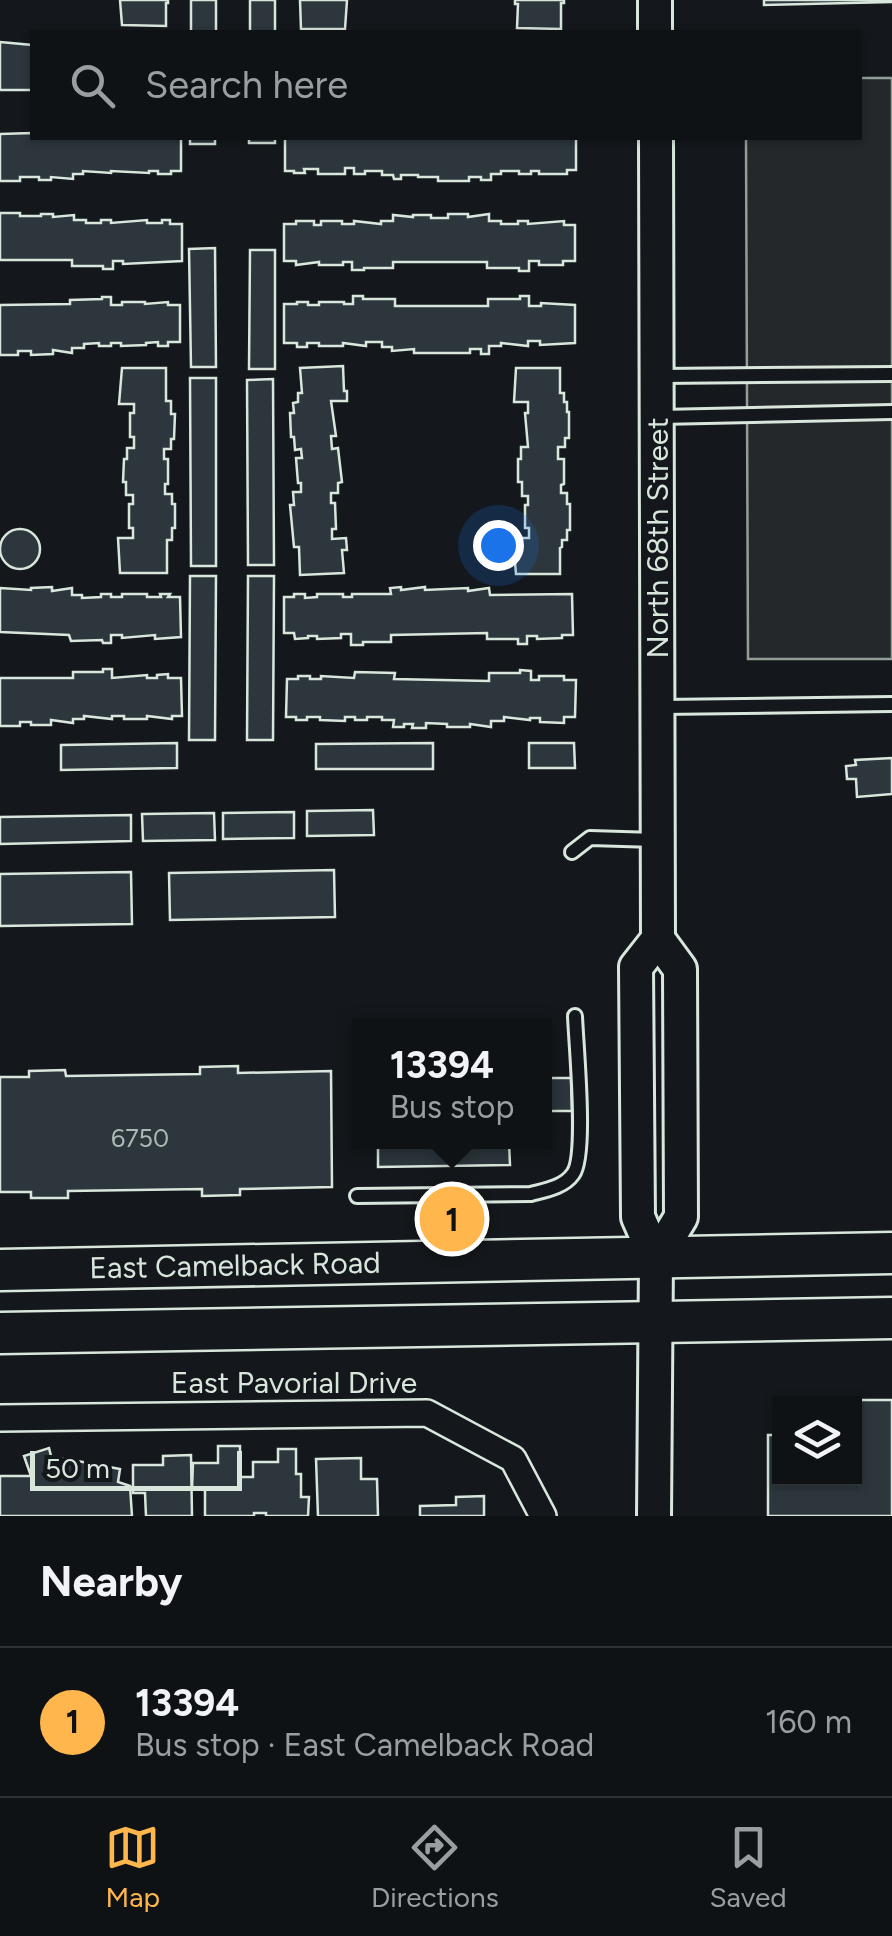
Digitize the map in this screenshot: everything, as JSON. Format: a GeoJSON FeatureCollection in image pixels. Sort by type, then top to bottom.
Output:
{"type":"FeatureCollection","features":[{"type":"Feature","properties":{"kind":"main road","name":"East Camelback Road"},"geometry":{"type":"LineString","coordinates":[[0,1270],[892,1253]]}},
{"type":"Feature","properties":{"kind":"main road"},"geometry":{"type":"LineString","coordinates":[[0,1333],[892,1318]]}},
{"type":"Feature","properties":{"kind":"street"},"geometry":{"type":"LineString","coordinates":[[655,0],[655,30]]}},
{"type":"Feature","properties":{"kind":"street","name":"North 68th Street"},"geometry":{"type":"LineString","coordinates":[[656,140],[658,939],[680,969],[681,1216],[656,1258]]}},
{"type":"Feature","properties":{"kind":"street","name":"North 68th Street"},"geometry":{"type":"LineString","coordinates":[[654,1516],[656,1258],[638,1216],[636,967],[658,939]]}},
{"type":"Feature","properties":{"kind":"street","name":"East Pavorial Drive"},"geometry":{"type":"LineString","coordinates":[[0,1418],[427,1413],[513,1459],[542,1516]]}},
{"type":"Feature","properties":{"kind":"lane"},"geometry":{"type":"LineString","coordinates":[[657,376],[892,374]]}},
{"type":"Feature","properties":{"kind":"lane"},"geometry":{"type":"LineString","coordinates":[[657,417],[892,412]]}},
{"type":"Feature","properties":{"kind":"lane"},"geometry":{"type":"LineString","coordinates":[[659,706],[892,704]]}},
{"type":"Feature","properties":{"kind":"lane"},"geometry":{"type":"LineString","coordinates":[[572,852],[590,838],[658,840]]}},
{"type":"Feature","properties":{"kind":"lane"},"geometry":{"type":"LineString","coordinates":[[357,1196],[531,1194],[553,1189],[572,1176],[578,1164],[579,1114],[575,1016]]}},
{"type":"Feature","properties":{"kind":"shaded area"},"geometry":{"type":"Polygon","coordinates":[[[862,78],[892,78],[892,659],[748,659],[746,140],[862,140],[862,78]]]}},
{"type":"Feature","properties":{"kind":"building"},"geometry":{"type":"Polygon","coordinates":[[[120,0],[168,0],[166,26],[122,25],[120,0]]]}},
{"type":"Feature","properties":{"kind":"building"},"geometry":{"type":"Polygon","coordinates":[[[191,0],[216,0],[216,30],[191,30],[191,0]]]}},
{"type":"Feature","properties":{"kind":"building"},"geometry":{"type":"Polygon","coordinates":[[[250,0],[275,0],[275,30],[250,30],[250,0]]]}},
{"type":"Feature","properties":{"kind":"building"},"geometry":{"type":"Polygon","coordinates":[[[300,0],[347,0],[345,29],[301,29],[300,0]]]}},
{"type":"Feature","properties":{"kind":"building"},"geometry":{"type":"Polygon","coordinates":[[[515,0],[564,0],[561,29],[517,28],[515,0]]]}},
{"type":"Feature","properties":{"kind":"building"},"geometry":{"type":"Polygon","coordinates":[[[764,0],[892,0],[892,2],[764,5],[764,0]]]}},
{"type":"Feature","properties":{"kind":"building"},"geometry":{"type":"Polygon","coordinates":[[[0,42],[30,45],[30,90],[0,90],[0,42]]]}},
{"type":"Feature","properties":{"kind":"building"},"geometry":{"type":"Polygon","coordinates":[[[30,133],[30,140],[181,140],[181,171],[83,171],[73,174],[73,179],[20,177],[20,181],[0,181],[0,134],[30,133]]]}},
{"type":"Feature","properties":{"kind":"building"},"geometry":{"type":"Polygon","coordinates":[[[190,140],[215,140],[215,144],[190,144],[190,140]]]}},
{"type":"Feature","properties":{"kind":"building"},"geometry":{"type":"Polygon","coordinates":[[[249,140],[275,140],[275,143],[249,140]]]}},
{"type":"Feature","properties":{"kind":"building"},"geometry":{"type":"Polygon","coordinates":[[[285,140],[576,140],[576,170],[567,170],[567,174],[501,171],[491,174],[491,180],[469,177],[469,181],[438,181],[438,177],[418,175],[394,179],[393,175],[382,175],[382,171],[354,174],[354,168],[345,168],[345,174],[318,174],[318,169],[304,169],[305,173],[285,171],[285,140]]]}},
{"type":"Feature","properties":{"kind":"building"},"geometry":{"type":"Polygon","coordinates":[[[0,213],[74,215],[74,220],[86,223],[170,220],[170,224],[182,224],[182,261],[113,261],[113,269],[103,269],[72,266],[72,260],[0,260],[0,213]]]}},
{"type":"Feature","properties":{"kind":"building"},"geometry":{"type":"Polygon","coordinates":[[[448,214],[489,214],[489,221],[501,224],[564,221],[564,225],[575,225],[575,261],[539,265],[539,261],[529,261],[529,271],[519,271],[487,268],[487,262],[393,262],[393,268],[352,270],[352,262],[296,265],[296,261],[284,261],[284,224],[381,224],[393,221],[393,215],[448,218],[448,214]]]}},
{"type":"Feature","properties":{"kind":"building"},"geometry":{"type":"Polygon","coordinates":[[[215,248],[216,367],[191,367],[189,249],[215,248]]]}},
{"type":"Feature","properties":{"kind":"building"},"geometry":{"type":"Polygon","coordinates":[[[250,250],[275,250],[275,369],[249,369],[250,250]]]}},
{"type":"Feature","properties":{"kind":"building"},"geometry":{"type":"Polygon","coordinates":[[[353,296],[395,299],[395,306],[488,306],[488,299],[520,296],[529,296],[529,306],[575,305],[575,343],[501,343],[489,346],[489,354],[481,354],[481,349],[470,349],[470,353],[392,351],[392,347],[382,347],[382,342],[366,342],[366,346],[307,343],[307,347],[284,343],[284,304],[353,304],[353,296]]]}},
{"type":"Feature","properties":{"kind":"building"},"geometry":{"type":"Polygon","coordinates":[[[111,297],[111,305],[180,305],[180,342],[168,342],[168,346],[158,346],[158,342],[84,344],[84,348],[72,348],[72,353],[53,350],[53,354],[18,351],[18,355],[0,355],[0,305],[70,304],[70,300],[111,297]]]}},
{"type":"Feature","properties":{"kind":"building"},"geometry":{"type":"Polygon","coordinates":[[[343,366],[347,401],[331,401],[336,436],[331,436],[332,449],[338,448],[342,482],[338,483],[338,493],[331,493],[331,503],[335,503],[336,529],[332,529],[332,539],[346,538],[347,550],[342,550],[344,573],[300,575],[290,505],[294,505],[293,492],[301,492],[296,458],[302,458],[301,449],[295,450],[291,437],[290,413],[294,413],[298,393],[302,393],[300,368],[343,366]]]}},
{"type":"Feature","properties":{"kind":"building"},"geometry":{"type":"Polygon","coordinates":[[[122,368],[166,368],[166,401],[171,401],[171,414],[175,414],[171,449],[164,449],[164,459],[168,459],[165,494],[172,494],[175,504],[175,528],[172,540],[167,540],[167,573],[120,573],[118,538],[133,538],[129,504],[133,504],[133,495],[126,495],[123,482],[127,448],[134,448],[130,413],[134,413],[134,404],[119,404],[122,368]]]}},
{"type":"Feature","properties":{"kind":"building"},"geometry":{"type":"Polygon","coordinates":[[[516,368],[560,368],[560,393],[564,393],[569,412],[569,438],[565,438],[565,447],[558,447],[558,459],[564,459],[561,493],[567,493],[570,504],[570,530],[560,548],[560,574],[516,574],[513,538],[529,538],[529,528],[525,528],[528,496],[522,496],[522,482],[518,482],[521,447],[528,447],[528,402],[514,402],[516,368]]]}},
{"type":"Feature","properties":{"kind":"building"},"geometry":{"type":"Polygon","coordinates":[[[190,378],[216,378],[216,566],[191,566],[190,378]]]}},
{"type":"Feature","properties":{"kind":"building"},"geometry":{"type":"Polygon","coordinates":[[[273,379],[274,565],[248,565],[247,380],[273,379]]]}},
{"type":"Feature","properties":{"kind":"building"},"geometry":{"type":"Polygon","coordinates":[[[20,529],[34,535],[40,549],[34,563],[20,569],[6,563],[0,549],[6,535],[20,529]]]}},
{"type":"Feature","properties":{"kind":"building"},"geometry":{"type":"Polygon","coordinates":[[[190,576],[216,576],[215,740],[189,740],[190,576]]]}},
{"type":"Feature","properties":{"kind":"building"},"geometry":{"type":"Polygon","coordinates":[[[248,576],[274,576],[273,740],[247,740],[248,576]]]}},
{"type":"Feature","properties":{"kind":"building"},"geometry":{"type":"Polygon","coordinates":[[[52,587],[52,591],[72,588],[72,595],[82,598],[101,594],[180,597],[181,637],[111,635],[111,643],[103,643],[71,641],[69,635],[0,632],[0,588],[52,587]]]}},
{"type":"Feature","properties":{"kind":"building"},"geometry":{"type":"Polygon","coordinates":[[[390,588],[468,591],[489,588],[490,595],[572,594],[573,635],[537,639],[527,636],[527,644],[518,644],[518,639],[487,639],[487,633],[391,635],[391,642],[351,645],[351,634],[341,634],[341,638],[295,639],[294,633],[284,633],[284,597],[391,594],[390,588]]]}},
{"type":"Feature","properties":{"kind":"building"},"geometry":{"type":"Polygon","coordinates":[[[112,669],[112,678],[157,678],[168,674],[168,678],[181,678],[182,716],[84,716],[73,719],[73,723],[51,720],[51,725],[20,722],[20,726],[0,726],[0,678],[73,678],[73,672],[112,669]]]}},
{"type":"Feature","properties":{"kind":"building"},"geometry":{"type":"Polygon","coordinates":[[[531,671],[531,680],[539,680],[539,676],[564,676],[564,680],[576,680],[575,717],[564,717],[564,723],[504,717],[504,721],[491,721],[491,727],[426,723],[426,728],[412,728],[413,724],[393,727],[394,720],[382,717],[345,717],[345,721],[286,717],[287,679],[298,676],[354,678],[355,672],[395,673],[394,679],[489,681],[489,673],[531,671]]]}},
{"type":"Feature","properties":{"kind":"building"},"geometry":{"type":"Polygon","coordinates":[[[177,743],[177,768],[61,770],[61,745],[177,743]]]}},
{"type":"Feature","properties":{"kind":"building"},"geometry":{"type":"Polygon","coordinates":[[[433,743],[433,769],[316,769],[316,744],[433,743]]]}},
{"type":"Feature","properties":{"kind":"building"},"geometry":{"type":"Polygon","coordinates":[[[529,743],[574,743],[575,768],[529,768],[529,743]]]}},
{"type":"Feature","properties":{"kind":"building"},"geometry":{"type":"Polygon","coordinates":[[[892,758],[892,794],[857,797],[856,779],[847,779],[846,766],[856,765],[855,760],[892,758]]]}},
{"type":"Feature","properties":{"kind":"building"},"geometry":{"type":"Polygon","coordinates":[[[373,810],[374,835],[307,836],[307,811],[373,810]]]}},
{"type":"Feature","properties":{"kind":"building"},"geometry":{"type":"Polygon","coordinates":[[[294,812],[294,838],[223,839],[223,813],[294,812]]]}},
{"type":"Feature","properties":{"kind":"building"},"geometry":{"type":"Polygon","coordinates":[[[214,813],[215,840],[143,841],[142,814],[214,813]]]}},
{"type":"Feature","properties":{"kind":"building"},"geometry":{"type":"Polygon","coordinates":[[[131,815],[131,841],[0,844],[0,817],[131,815]]]}},
{"type":"Feature","properties":{"kind":"building"},"geometry":{"type":"Polygon","coordinates":[[[334,870],[335,917],[170,920],[169,873],[334,870]]]}},
{"type":"Feature","properties":{"kind":"building"},"geometry":{"type":"Polygon","coordinates":[[[131,872],[132,924],[0,926],[0,874],[131,872]]]}},
{"type":"Feature","properties":{"kind":"building"},"geometry":{"type":"Polygon","coordinates":[[[238,1066],[238,1073],[331,1071],[332,1187],[240,1189],[240,1195],[202,1196],[202,1189],[68,1191],[68,1198],[31,1198],[31,1192],[0,1192],[0,1077],[29,1077],[29,1071],[65,1070],[66,1076],[200,1074],[200,1067],[238,1066]]]}},
{"type":"Feature","properties":{"kind":"building"},"geometry":{"type":"Polygon","coordinates":[[[552,1078],[571,1078],[572,1111],[552,1111],[552,1078]]]}},
{"type":"Feature","properties":{"kind":"building"},"geometry":{"type":"Polygon","coordinates":[[[378,1149],[509,1149],[510,1165],[378,1167],[378,1149]]]}},
{"type":"Feature","properties":{"kind":"building"},"geometry":{"type":"Polygon","coordinates":[[[447,1215],[467,1215],[467,1224],[447,1224],[447,1215]]]}},
{"type":"Feature","properties":{"kind":"building"},"geometry":{"type":"Polygon","coordinates":[[[862,1400],[892,1400],[892,1516],[768,1516],[768,1435],[772,1435],[772,1486],[862,1486],[862,1400]]]}},
{"type":"Feature","properties":{"kind":"building"},"geometry":{"type":"Polygon","coordinates":[[[218,1446],[240,1446],[240,1477],[253,1477],[253,1462],[278,1462],[278,1449],[296,1449],[296,1474],[301,1474],[301,1497],[309,1497],[308,1516],[205,1516],[205,1490],[192,1489],[193,1463],[218,1463],[218,1446]]]}},
{"type":"Feature","properties":{"kind":"building"},"geometry":{"type":"Polygon","coordinates":[[[49,1448],[51,1456],[120,1469],[118,1482],[130,1486],[132,1516],[0,1516],[0,1476],[31,1476],[24,1456],[49,1448]]]}},
{"type":"Feature","properties":{"kind":"building"},"geometry":{"type":"Polygon","coordinates":[[[191,1455],[192,1516],[146,1516],[145,1493],[133,1493],[133,1465],[163,1465],[163,1456],[191,1455]]]}},
{"type":"Feature","properties":{"kind":"building"},"geometry":{"type":"Polygon","coordinates":[[[361,1458],[361,1479],[377,1479],[378,1516],[318,1516],[316,1459],[361,1458]]]}},
{"type":"Feature","properties":{"kind":"building"},"geometry":{"type":"Polygon","coordinates":[[[484,1496],[484,1516],[420,1516],[420,1506],[456,1505],[456,1497],[484,1496]]]}},
{"type":"Feature","properties":{"kind":"place","name":"13394"},"geometry":{"type":"Point","coordinates":[452,1219]}}]}
